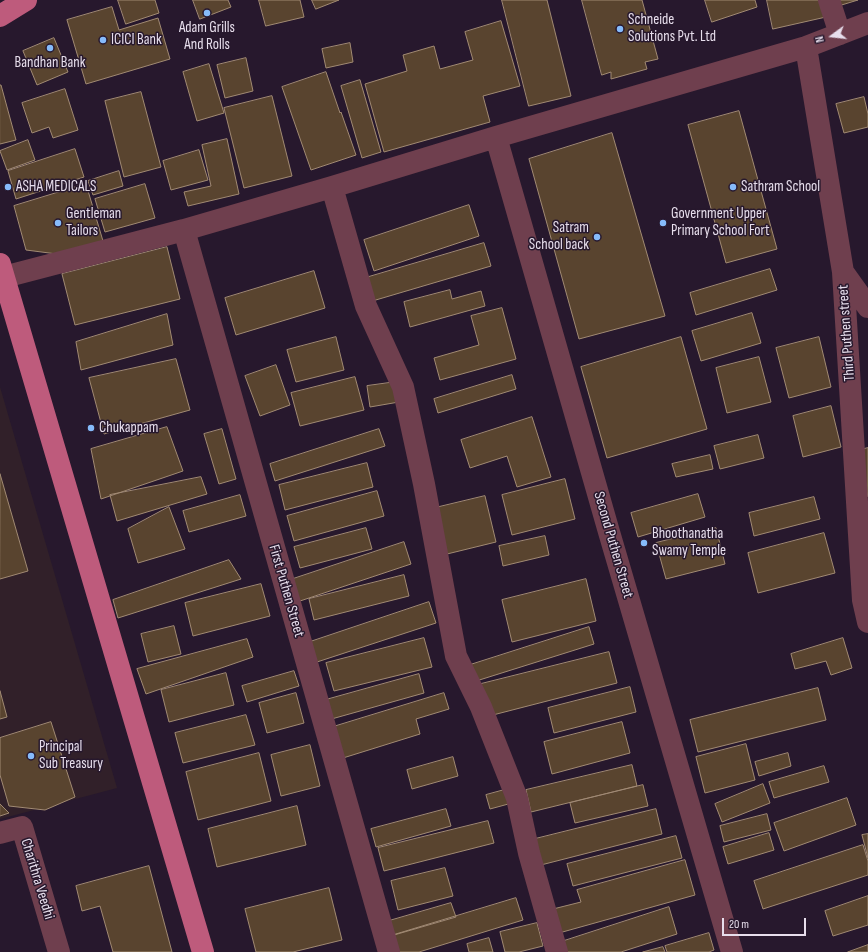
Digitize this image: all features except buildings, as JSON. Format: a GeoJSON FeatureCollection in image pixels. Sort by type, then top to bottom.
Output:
{"type":"FeatureCollection","features":[{"type":"Feature","properties":{"kind":"main road"},"geometry":{"type":"LineString","coordinates":[[0,16],[26,0]]}},
{"type":"Feature","properties":{"kind":"main road"},"geometry":{"type":"LineString","coordinates":[[2,271],[203,952]]}},
{"type":"Feature","properties":{"kind":"street"},"geometry":{"type":"LineString","coordinates":[[829,0],[840,34]]}},
{"type":"Feature","properties":{"kind":"street"},"geometry":{"type":"LineString","coordinates":[[2,271],[184,230],[806,47],[868,23]]}},
{"type":"Feature","properties":{"kind":"street","name":"Third Puthen street"},"geometry":{"type":"LineString","coordinates":[[806,47],[843,272],[863,600],[868,622]]}},
{"type":"Feature","properties":{"kind":"street","name":"Second Puthen Street"},"geometry":{"type":"LineString","coordinates":[[496,137],[609,532],[732,952]]}},
{"type":"Feature","properties":{"kind":"street"},"geometry":{"type":"LineString","coordinates":[[332,187],[366,306],[403,387],[424,484],[456,656],[480,707],[517,798],[529,853],[557,952]]}},
{"type":"Feature","properties":{"kind":"street","name":"First Puthen Street"},"geometry":{"type":"LineString","coordinates":[[184,230],[389,952]]}},
{"type":"Feature","properties":{"kind":"street"},"geometry":{"type":"LineString","coordinates":[[843,272],[868,306]]}},
{"type":"Feature","properties":{"kind":"street","name":"Charithra Veedhi"},"geometry":{"type":"LineString","coordinates":[[0,833],[22,827],[58,952]]}},
{"type":"Feature","properties":{"kind":"shaded area"},"geometry":{"type":"Polygon","coordinates":[[[0,387],[117,788],[0,819],[0,387]]]}},
{"type":"Feature","properties":{"kind":"place","name":"Adam Grills And Rolls"},"geometry":{"type":"Point","coordinates":[207,13]}},
{"type":"Feature","properties":{"kind":"place","name":"Schneide Solutions Pvt. Ltd"},"geometry":{"type":"Point","coordinates":[620,29]}},
{"type":"Feature","properties":{"kind":"place","name":"ICICI Bank"},"geometry":{"type":"Point","coordinates":[103,40]}},
{"type":"Feature","properties":{"kind":"place","name":"Bandhan Bank"},"geometry":{"type":"Point","coordinates":[50,48]}},
{"type":"Feature","properties":{"kind":"place","name":"ASHA MEDICALS"},"geometry":{"type":"Point","coordinates":[8,187]}},
{"type":"Feature","properties":{"kind":"place","name":"Sathram School"},"geometry":{"type":"Point","coordinates":[733,187]}},
{"type":"Feature","properties":{"kind":"place","name":"Gentleman Tailors"},"geometry":{"type":"Point","coordinates":[58,223]}},
{"type":"Feature","properties":{"kind":"place","name":"Government Upper Primary School Fort"},"geometry":{"type":"Point","coordinates":[663,223]}},
{"type":"Feature","properties":{"kind":"place","name":"Satram School back"},"geometry":{"type":"Point","coordinates":[597,237]}},
{"type":"Feature","properties":{"kind":"place","name":"Chukappam"},"geometry":{"type":"Point","coordinates":[91,428]}},
{"type":"Feature","properties":{"kind":"place","name":"Bhoothanatha Swamy Temple"},"geometry":{"type":"Point","coordinates":[644,543]}},
{"type":"Feature","properties":{"kind":"place","name":"Principal Sub Treasury"},"geometry":{"type":"Point","coordinates":[31,756]}}]}
